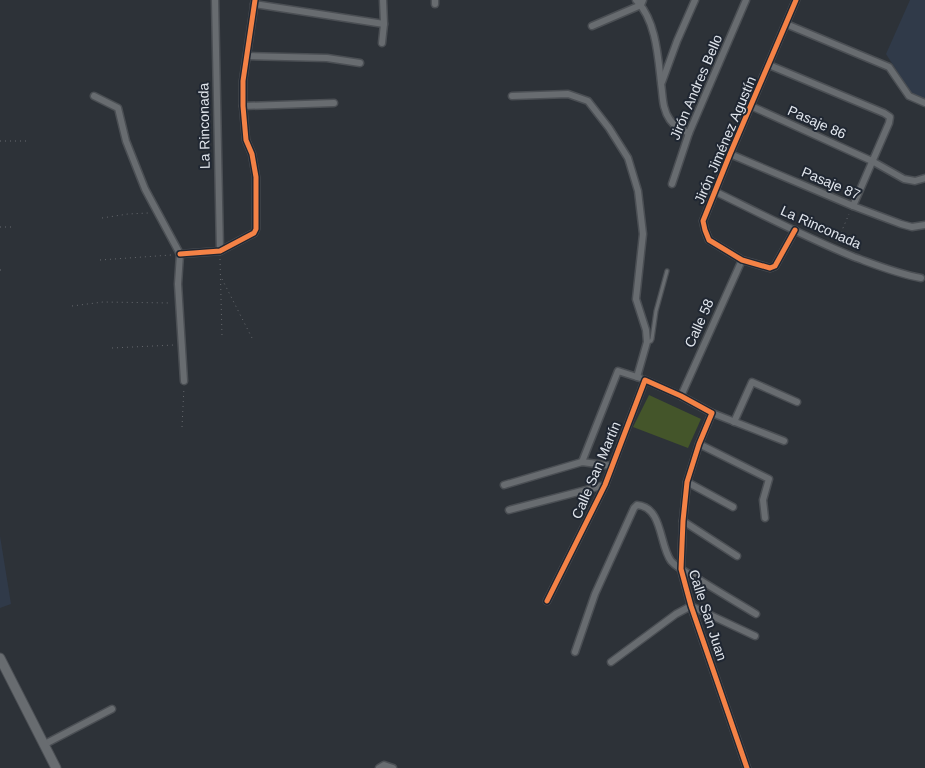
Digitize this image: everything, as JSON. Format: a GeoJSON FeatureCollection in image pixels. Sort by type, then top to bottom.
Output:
{"type":"FeatureCollection","features":[{"type":"Feature","properties":{"kind":"street","name":"La Rinconada"},"geometry":{"type":"LineString","coordinates":[[215,0],[220,251]]}},
{"type":"Feature","properties":{"kind":"street"},"geometry":{"type":"LineString","coordinates":[[382,43],[384,24],[383,0]]}},
{"type":"Feature","properties":{"kind":"street"},"geometry":{"type":"LineString","coordinates":[[661,84],[695,0]]}},
{"type":"Feature","properties":{"kind":"street","name":"Jirón Andres Bello"},"geometry":{"type":"LineString","coordinates":[[672,184],[689,133],[746,0]]}},
{"type":"Feature","properties":{"kind":"street","name":"Jirón Jiménez Agustín"},"geometry":{"type":"LineString","coordinates":[[794,230],[773,268],[742,260],[709,240],[703,221],[796,0]]}},
{"type":"Feature","properties":{"kind":"street"},"geometry":{"type":"LineString","coordinates":[[180,254],[220,251],[254,233],[256,229],[256,177],[252,154],[246,140],[243,106],[243,81],[255,2],[384,24]]}},
{"type":"Feature","properties":{"kind":"street"},"geometry":{"type":"LineString","coordinates":[[592,26],[640,2],[653,29],[664,107],[670,120],[679,129],[689,133]]}},
{"type":"Feature","properties":{"kind":"street"},"geometry":{"type":"LineString","coordinates":[[786,24],[889,67],[909,96],[925,103]]}},
{"type":"Feature","properties":{"kind":"street"},"geometry":{"type":"LineString","coordinates":[[247,56],[326,58],[360,63]]}},
{"type":"Feature","properties":{"kind":"street"},"geometry":{"type":"LineString","coordinates":[[769,65],[890,117],[853,206]]}},
{"type":"Feature","properties":{"kind":"street"},"geometry":{"type":"LineString","coordinates":[[512,96],[568,94],[588,101],[609,128],[628,158],[638,191],[643,234],[636,299],[646,330],[647,342],[637,377]]}},
{"type":"Feature","properties":{"kind":"street"},"geometry":{"type":"LineString","coordinates":[[94,96],[118,108],[126,141],[145,189],[180,254],[178,284],[184,381]]}},
{"type":"Feature","properties":{"kind":"street"},"geometry":{"type":"LineString","coordinates":[[243,106],[334,103]]}},
{"type":"Feature","properties":{"kind":"street","name":"Pasaje 86"},"geometry":{"type":"LineString","coordinates":[[751,106],[872,161],[904,178],[915,181],[925,178]]}},
{"type":"Feature","properties":{"kind":"street","name":"Pasaje 87"},"geometry":{"type":"LineString","coordinates":[[730,154],[853,206],[912,227],[925,225]]}},
{"type":"Feature","properties":{"kind":"street","name":"La Rinconada"},"geometry":{"type":"LineString","coordinates":[[714,191],[834,248],[906,276],[920,278]]}},
{"type":"Feature","properties":{"kind":"street","name":"Calle 58"},"geometry":{"type":"LineString","coordinates":[[681,396],[742,260]]}},
{"type":"Feature","properties":{"kind":"street"},"geometry":{"type":"LineString","coordinates":[[582,462],[618,371],[645,380],[681,396],[712,413],[784,441]]}},
{"type":"Feature","properties":{"kind":"street","name":"Calle San Martín"},"geometry":{"type":"LineString","coordinates":[[548,601],[605,485],[645,380]]}},
{"type":"Feature","properties":{"kind":"street"},"geometry":{"type":"LineString","coordinates":[[734,422],[752,382],[797,402]]}},
{"type":"Feature","properties":{"kind":"street","name":"Calle San Juan"},"geometry":{"type":"LineString","coordinates":[[712,413],[699,444],[687,482],[681,569],[691,606],[747,768]]}},
{"type":"Feature","properties":{"kind":"street"},"geometry":{"type":"LineString","coordinates":[[699,444],[769,479],[763,500],[765,518]]}},
{"type":"Feature","properties":{"kind":"street"},"geometry":{"type":"LineString","coordinates":[[504,485],[582,462],[612,466]]}},
{"type":"Feature","properties":{"kind":"street"},"geometry":{"type":"LineString","coordinates":[[687,482],[733,508]]}},
{"type":"Feature","properties":{"kind":"street"},"geometry":{"type":"LineString","coordinates":[[509,510],[605,485]]}},
{"type":"Feature","properties":{"kind":"street"},"geometry":{"type":"LineString","coordinates":[[575,652],[604,572],[637,505],[648,509],[655,517],[666,553],[672,562],[756,614]]}},
{"type":"Feature","properties":{"kind":"street"},"geometry":{"type":"LineString","coordinates":[[683,521],[737,556]]}},
{"type":"Feature","properties":{"kind":"street"},"geometry":{"type":"LineString","coordinates":[[611,662],[676,614],[691,606],[755,636]]}},
{"type":"Feature","properties":{"kind":"street"},"geometry":{"type":"LineString","coordinates":[[0,658],[56,768]]}},
{"type":"Feature","properties":{"kind":"street"},"geometry":{"type":"LineString","coordinates":[[45,744],[112,709]]}},
{"type":"Feature","properties":{"kind":"street"},"geometry":{"type":"LineString","coordinates":[[379,768],[384,765],[393,768]]}},
{"type":"Feature","properties":{"kind":"lane"},"geometry":{"type":"LineString","coordinates":[[647,342],[652,339],[656,311],[667,271]]}},
{"type":"Feature","properties":{"kind":"path"},"geometry":{"type":"LineString","coordinates":[[0,141],[28,141]]}},
{"type":"Feature","properties":{"kind":"path"},"geometry":{"type":"LineString","coordinates":[[834,248],[853,206]]}},
{"type":"Feature","properties":{"kind":"path"},"geometry":{"type":"LineString","coordinates":[[102,218],[128,214],[159,213]]}},
{"type":"Feature","properties":{"kind":"path"},"geometry":{"type":"LineString","coordinates":[[0,227],[15,227]]}},
{"type":"Feature","properties":{"kind":"path"},"geometry":{"type":"LineString","coordinates":[[220,251],[222,336]]}},
{"type":"Feature","properties":{"kind":"path"},"geometry":{"type":"LineString","coordinates":[[100,260],[180,254]]}},
{"type":"Feature","properties":{"kind":"path"},"geometry":{"type":"LineString","coordinates":[[221,277],[252,338]]}},
{"type":"Feature","properties":{"kind":"path"},"geometry":{"type":"LineString","coordinates":[[72,306],[103,302],[179,303]]}},
{"type":"Feature","properties":{"kind":"path"},"geometry":{"type":"LineString","coordinates":[[112,348],[181,345]]}},
{"type":"Feature","properties":{"kind":"path"},"geometry":{"type":"LineString","coordinates":[[182,427],[184,381]]}},
{"type":"Feature","properties":{"kind":"shaded area"},"geometry":{"type":"Polygon","coordinates":[[[910,0],[925,0],[925,100],[911,93],[886,54],[910,0]]]}},
{"type":"Feature","properties":{"kind":"shaded area"},"geometry":{"type":"Polygon","coordinates":[[[0,536],[11,604],[0,608],[0,536]]]}},
{"type":"Feature","properties":{"kind":"green space"},"geometry":{"type":"Polygon","coordinates":[[[649,395],[701,419],[688,448],[633,427],[649,395]]]}},
{"type":"Feature","properties":{"kind":"cycle path"},"geometry":{"type":"LineString","coordinates":[[180,254],[220,251],[254,233],[256,229],[256,177],[252,154],[246,140],[243,106],[243,81],[255,0]]}},
{"type":"Feature","properties":{"kind":"cycle path"},"geometry":{"type":"LineString","coordinates":[[795,230],[775,266],[770,268],[742,260],[709,240],[703,221],[796,0]]}},
{"type":"Feature","properties":{"kind":"cycle path"},"geometry":{"type":"LineString","coordinates":[[547,601],[605,485],[645,380],[681,396],[712,413],[699,444],[687,482],[681,569],[691,606],[747,768]]}}]}
